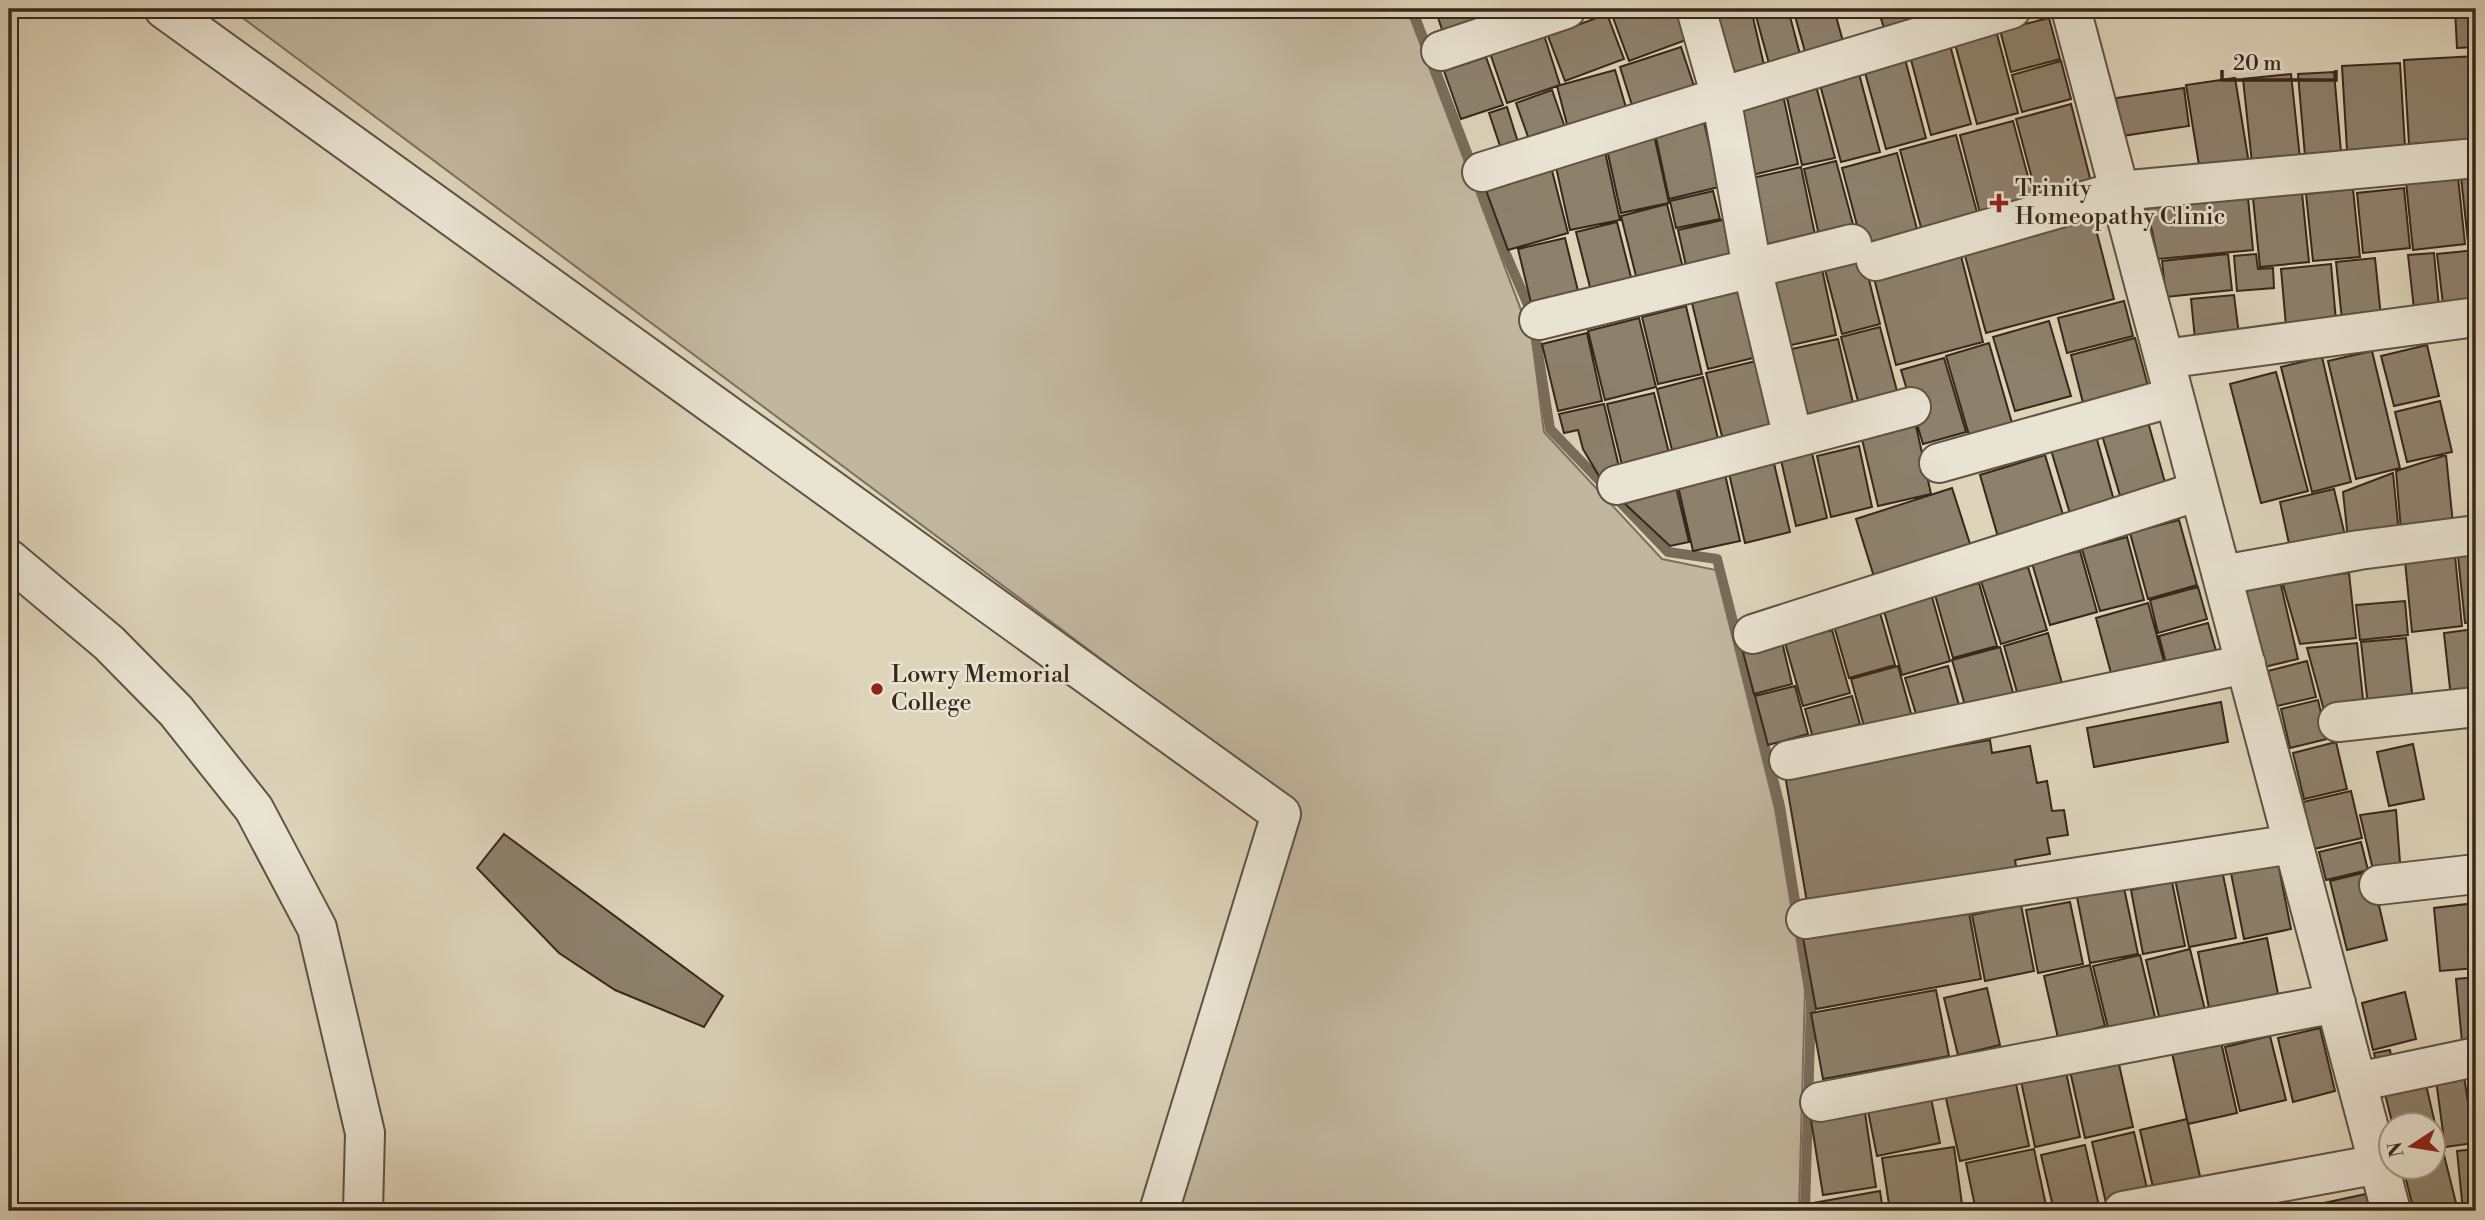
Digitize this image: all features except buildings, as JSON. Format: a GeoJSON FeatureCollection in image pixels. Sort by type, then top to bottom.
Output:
{"type":"FeatureCollection","features":[{"type":"Feature","properties":{"kind":"street"},"geometry":{"type":"LineString","coordinates":[[164,9],[1281,814],[1159,1211]]}},
{"type":"Feature","properties":{"kind":"street"},"geometry":{"type":"LineString","coordinates":[[1441,51],[1566,9]]}},
{"type":"Feature","properties":{"kind":"street"},"geometry":{"type":"LineString","coordinates":[[1696,9],[1721,97],[1752,268],[1793,438]]}},
{"type":"Feature","properties":{"kind":"street"},"geometry":{"type":"LineString","coordinates":[[1482,172],[2011,9]]}},
{"type":"Feature","properties":{"kind":"street"},"geometry":{"type":"LineString","coordinates":[[2071,9],[2376,1153]]}},
{"type":"Feature","properties":{"kind":"street"},"geometry":{"type":"LineString","coordinates":[[1539,320],[1752,268],[1864,252],[2119,191],[2476,159]]}},
{"type":"Feature","properties":{"kind":"street"},"geometry":{"type":"LineString","coordinates":[[2164,359],[2476,317]]}},
{"type":"Feature","properties":{"kind":"street"},"geometry":{"type":"LineString","coordinates":[[1939,463],[2174,397]]}},
{"type":"Feature","properties":{"kind":"street"},"geometry":{"type":"LineString","coordinates":[[1617,485],[1911,407]]}},
{"type":"Feature","properties":{"kind":"street"},"geometry":{"type":"LineString","coordinates":[[1753,634],[2199,491]]}},
{"type":"Feature","properties":{"kind":"street"},"geometry":{"type":"LineString","coordinates":[[2223,575],[2359,550],[2476,535]]}},
{"type":"Feature","properties":{"kind":"street"},"geometry":{"type":"LineString","coordinates":[[9,559],[109,643],[176,711],[254,809],[317,928],[365,1133],[363,1211]]}},
{"type":"Feature","properties":{"kind":"street"},"geometry":{"type":"LineString","coordinates":[[1789,760],[2246,664]]}},
{"type":"Feature","properties":{"kind":"street"},"geometry":{"type":"LineString","coordinates":[[2338,722],[2476,707]]}},
{"type":"Feature","properties":{"kind":"street"},"geometry":{"type":"LineString","coordinates":[[1806,919],[2294,844]]}},
{"type":"Feature","properties":{"kind":"street"},"geometry":{"type":"LineString","coordinates":[[2379,886],[2476,874]]}},
{"type":"Feature","properties":{"kind":"street"},"geometry":{"type":"LineString","coordinates":[[1821,1102],[2336,1003]]}},
{"type":"Feature","properties":{"kind":"street"},"geometry":{"type":"LineString","coordinates":[[2357,1082],[2476,1057]]}},
{"type":"Feature","properties":{"kind":"street"},"geometry":{"type":"LineString","coordinates":[[2123,1211],[2376,1165]]}},
{"type":"Feature","properties":{"kind":"street"},"geometry":{"type":"LineString","coordinates":[[2384,1182],[2391,1211]]}},
{"type":"Feature","properties":{"kind":"shaded area"},"geometry":{"type":"Polygon","coordinates":[[[231,9],[1407,9],[1532,339],[1544,432],[1662,559],[1716,570],[1775,809],[1805,989],[1799,1211],[1177,1211],[1208,1074],[1299,807],[231,9]]]}},
{"type":"Feature","properties":{"kind":"waterway"},"geometry":{"type":"LineString","coordinates":[[1412,9],[1505,252],[1532,314],[1550,429],[1668,552],[1717,559],[1780,806],[1811,1002],[1805,1211]]}},
{"type":"Feature","properties":{"kind":"place","name":"Trinity Homeopathy Clinic"},"geometry":{"type":"Point","coordinates":[1999,203]}},
{"type":"Feature","properties":{"kind":"place","name":"Lowry Memorial College"},"geometry":{"type":"Point","coordinates":[877,689]}}]}
